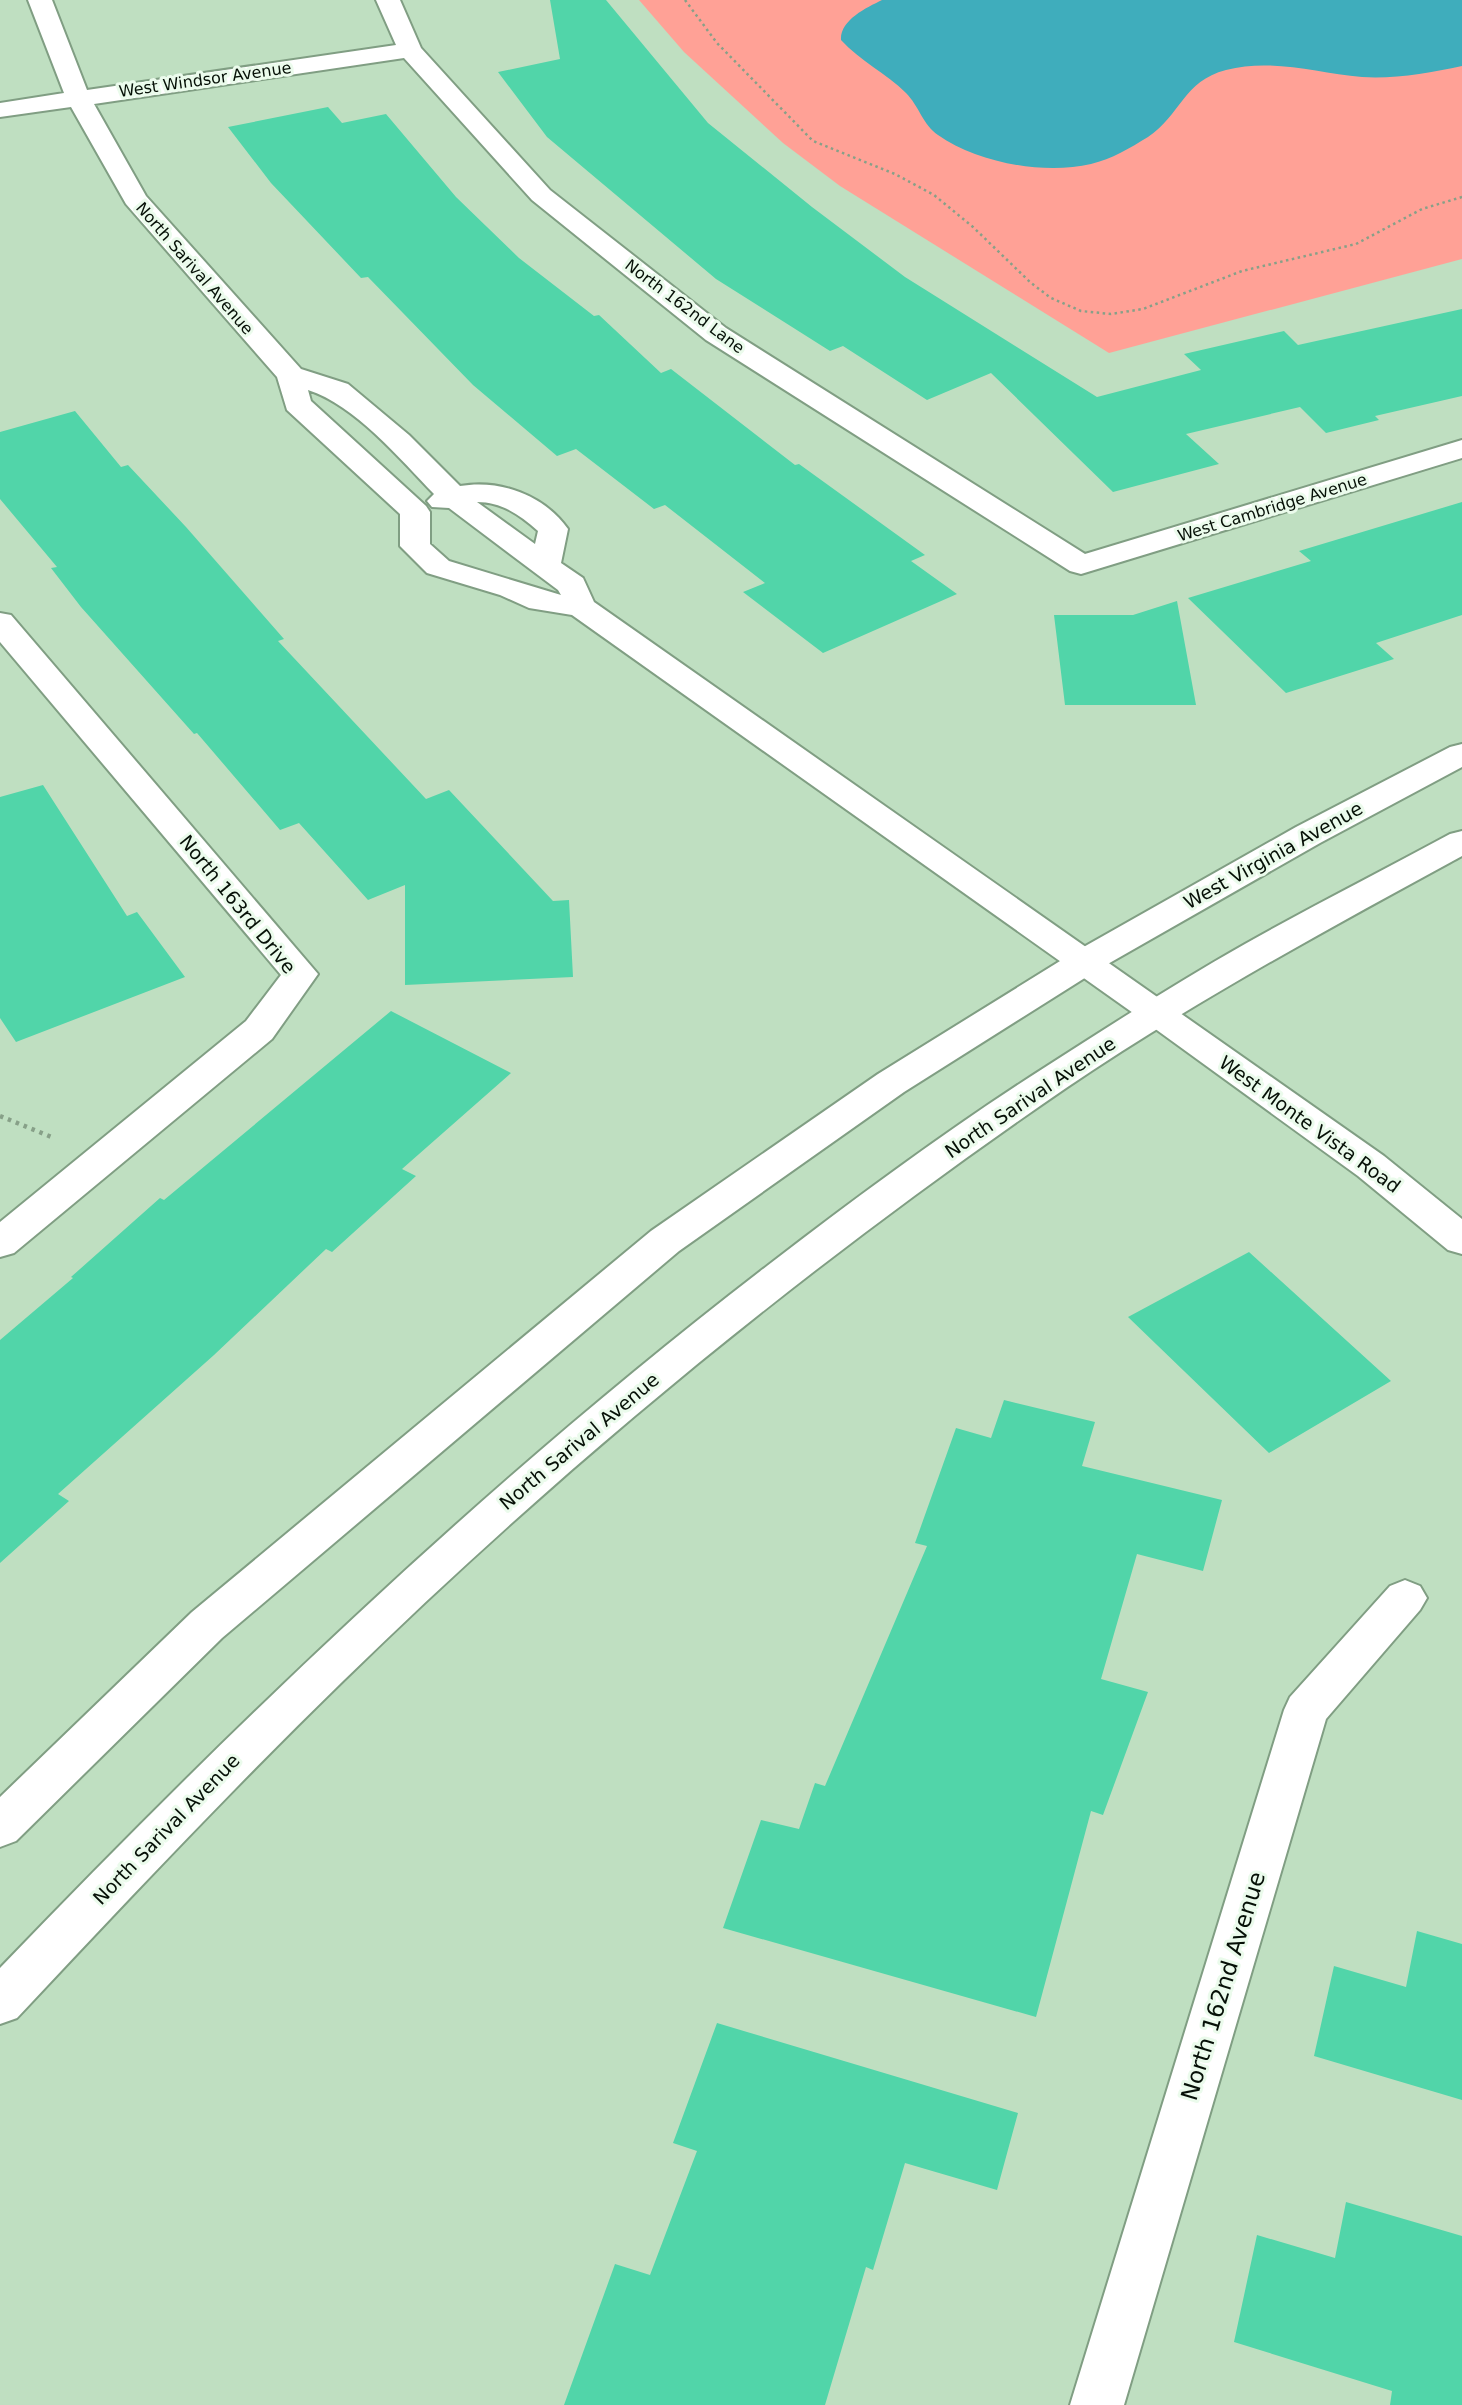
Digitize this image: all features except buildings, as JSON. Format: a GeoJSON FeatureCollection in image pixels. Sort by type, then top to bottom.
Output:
{"type":"FeatureCollection","features":[{"type":"Feature","properties":{"kind":"street","name":"North Sarival Avenue"},"geometry":{"type":"LineString","coordinates":[[40,0],[78,98],[135,199],[290,376],[297,404],[415,512]]}},
{"type":"Feature","properties":{"kind":"street","name":"North 162nd Lane"},"geometry":{"type":"LineString","coordinates":[[388,0],[410,50],[541,195],[716,334],[1081,565]]}},
{"type":"Feature","properties":{"kind":"street","name":"West Windsor Avenue"},"geometry":{"type":"LineString","coordinates":[[0,110],[410,50]]}},
{"type":"Feature","properties":{"kind":"street"},"geometry":{"type":"LineString","coordinates":[[290,376],[338,390],[399,441],[453,497]]}},
{"type":"Feature","properties":{"kind":"street"},"geometry":{"type":"LineString","coordinates":[[357,457],[399,441]]}},
{"type":"Feature","properties":{"kind":"street","name":"West Cambridge Avenue"},"geometry":{"type":"LineString","coordinates":[[1081,565],[1462,449]]}},
{"type":"Feature","properties":{"kind":"street"},"geometry":{"type":"LineString","coordinates":[[581,607],[572,584],[547,563],[553,529],[532,509],[495,492],[453,497],[415,512],[415,546],[438,567],[511,588],[540,601],[581,607],[1156,1011],[1325,913],[1462,842]]}},
{"type":"Feature","properties":{"kind":"street","name":"North 163rd Drive"},"geometry":{"type":"LineString","coordinates":[[0,622],[300,974],[259,1030],[0,1243]]}},
{"type":"Feature","properties":{"kind":"street","name":"West Virginia Avenue"},"geometry":{"type":"LineString","coordinates":[[1086,961],[1308,835],[1462,754]]}},
{"type":"Feature","properties":{"kind":"street"},"geometry":{"type":"LineString","coordinates":[[0,1827],[206,1625],[665,1241],[856,1107],[1086,961]]}},
{"type":"Feature","properties":{"kind":"street","name":"North Sarival Avenue"},"geometry":{"type":"LineString","coordinates":[[0,2002],[193,1799],[316,1677],[487,1518],[595,1425],[889,1194],[1156,1011]]}},
{"type":"Feature","properties":{"kind":"street","name":"West Monte Vista Road"},"geometry":{"type":"LineString","coordinates":[[1156,1011],[1371,1166],[1462,1240]]}},
{"type":"Feature","properties":{"kind":"street","name":"North 162nd Avenue"},"geometry":{"type":"LineString","coordinates":[[1097,2405],[1306,1710],[1405,1598]]}},
{"type":"Feature","properties":{"kind":"path"},"geometry":{"type":"LineString","coordinates":[[685,0],[717,43],[813,141],[895,174],[934,195],[973,227],[1031,283],[1051,298],[1081,311],[1111,314],[1143,309],[1242,271],[1356,244],[1422,209],[1462,197]]}},
{"type":"Feature","properties":{"kind":"shaded area"},"geometry":{"type":"Polygon","coordinates":[[[639,0],[1462,0],[1462,259],[1109,353],[840,186],[783,143],[684,52],[639,0]]]}},
{"type":"Feature","properties":{"kind":"water"},"geometry":{"type":"Polygon","coordinates":[[[882,0],[1462,0],[1462,66],[1387,77],[1362,77],[1260,65],[1226,70],[1200,82],[1159,128],[1121,153],[1099,162],[1073,167],[1032,167],[972,153],[938,135],[928,126],[906,93],[841,40],[849,21],[882,0]]]}}]}
